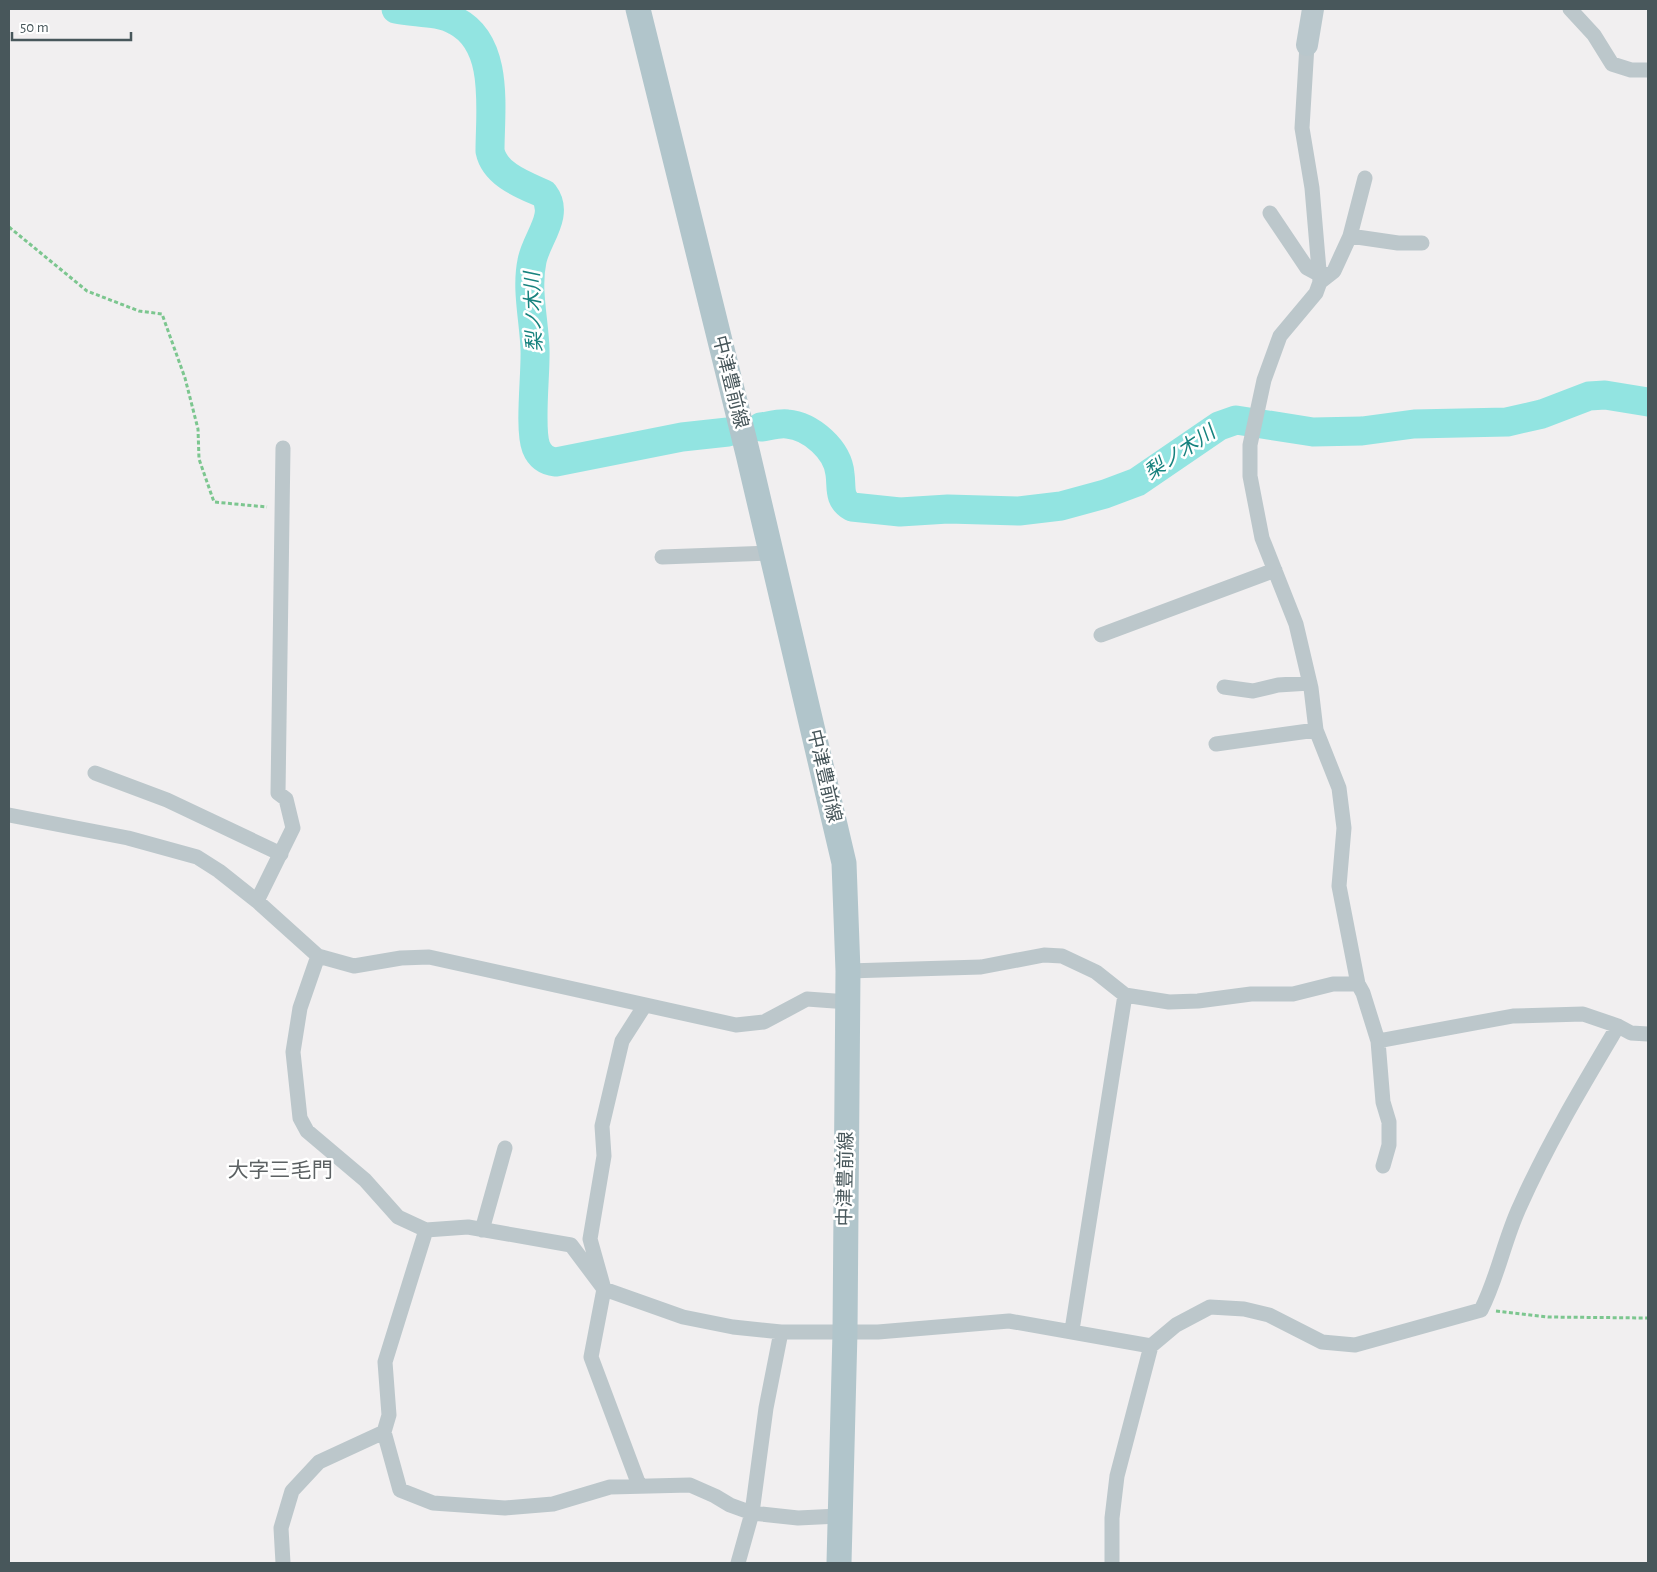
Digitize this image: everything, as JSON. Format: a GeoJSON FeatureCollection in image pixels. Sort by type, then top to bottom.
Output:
{"type":"FeatureCollection","features":[{"type":"Feature","properties":{"kind":"main road","name":"中津豊前線"},"geometry":{"type":"LineString","coordinates":[[638,9],[771,553],[844,863],[848,1002],[845,1332],[839,1563]]}},
{"type":"Feature","properties":{"kind":"street"},"geometry":{"type":"LineString","coordinates":[[1313,9],[1307,45],[1302,128],[1312,188],[1320,278],[1316,293],[1280,336],[1264,380],[1250,445],[1250,476],[1262,538],[1296,624],[1310,683],[1316,730],[1339,788],[1344,828],[1340,886],[1358,984],[1363,993],[1378,1041],[1383,1102],[1389,1122],[1389,1145],[1383,1166]]}},
{"type":"Feature","properties":{"kind":"street"},"geometry":{"type":"LineString","coordinates":[[1570,9],[1594,35],[1612,64],[1631,70],[1648,70]]}},
{"type":"Feature","properties":{"kind":"street"},"geometry":{"type":"LineString","coordinates":[[1320,278],[1334,271],[1350,236],[1365,178]]}},
{"type":"Feature","properties":{"kind":"street"},"geometry":{"type":"LineString","coordinates":[[1270,213],[1307,268],[1320,278]]}},
{"type":"Feature","properties":{"kind":"street"},"geometry":{"type":"LineString","coordinates":[[1350,236],[1398,243],[1422,243]]}},
{"type":"Feature","properties":{"kind":"street"},"geometry":{"type":"LineString","coordinates":[[257,901],[293,828],[286,799],[278,793],[283,448]]}},
{"type":"Feature","properties":{"kind":"street"},"geometry":{"type":"LineString","coordinates":[[662,557],[771,553]]}},
{"type":"Feature","properties":{"kind":"street"},"geometry":{"type":"LineString","coordinates":[[1101,635],[1275,570]]}},
{"type":"Feature","properties":{"kind":"street"},"geometry":{"type":"LineString","coordinates":[[1224,687],[1253,691],[1278,685],[1310,683]]}},
{"type":"Feature","properties":{"kind":"street"},"geometry":{"type":"LineString","coordinates":[[1216,744],[1316,730]]}},
{"type":"Feature","properties":{"kind":"street"},"geometry":{"type":"LineString","coordinates":[[95,773],[167,800],[281,854]]}},
{"type":"Feature","properties":{"kind":"street"},"geometry":{"type":"LineString","coordinates":[[9,815],[128,838],[197,857],[219,871],[257,901],[318,956],[354,966],[401,958],[429,957],[736,1025],[764,1022],[807,999],[848,1002]]}},
{"type":"Feature","properties":{"kind":"street"},"geometry":{"type":"LineString","coordinates":[[848,971],[981,967],[1044,954],[1062,956],[1096,972],[1125,995],[1169,1002],[1198,1001],[1251,994],[1293,994],[1333,984],[1358,984]]}},
{"type":"Feature","properties":{"kind":"street"},"geometry":{"type":"LineString","coordinates":[[318,956],[300,1008],[294,1043],[300,1118],[307,1131],[365,1180],[398,1217],[426,1230],[468,1227],[571,1245],[604,1289],[683,1317],[733,1327],[781,1332],[845,1332],[1009,1321],[1072,1330],[1151,1346]]}},
{"type":"Feature","properties":{"kind":"street"},"geometry":{"type":"LineString","coordinates":[[1072,1330],[1125,995]]}},
{"type":"Feature","properties":{"kind":"street"},"geometry":{"type":"LineString","coordinates":[[639,1485],[591,1358],[604,1289],[590,1239],[604,1156],[602,1126],[622,1041],[645,1004]]}},
{"type":"Feature","properties":{"kind":"street"},"geometry":{"type":"LineString","coordinates":[[1378,1041],[1513,1016],[1583,1014],[1618,1026],[1631,1033],[1648,1034]]}},
{"type":"Feature","properties":{"kind":"street"},"geometry":{"type":"LineString","coordinates":[[1112,1563],[1112,1518],[1117,1476],[1151,1346],[1176,1325],[1210,1307],[1244,1309],[1269,1315],[1322,1342],[1355,1345],[1481,1310],[1493,1283],[1518,1209],[1550,1141],[1618,1026]]}},
{"type":"Feature","properties":{"kind":"street"},"geometry":{"type":"LineString","coordinates":[[482,1230],[506,1148]]}},
{"type":"Feature","properties":{"kind":"street"},"geometry":{"type":"LineString","coordinates":[[426,1230],[385,1362],[389,1415],[384,1432],[400,1490],[433,1503],[505,1508],[553,1504],[610,1487],[690,1485],[730,1505],[752,1513],[798,1518],[839,1516]]}},
{"type":"Feature","properties":{"kind":"street"},"geometry":{"type":"LineString","coordinates":[[738,1563],[752,1513],[766,1408],[781,1332]]}},
{"type":"Feature","properties":{"kind":"street"},"geometry":{"type":"LineString","coordinates":[[283,1563],[281,1528],[292,1491],[319,1462],[384,1432]]}},
{"type":"Feature","properties":{"kind":"path"},"geometry":{"type":"LineString","coordinates":[[9,227],[87,291],[139,310],[162,314],[185,378],[198,429],[199,458],[214,502],[282,508]]}},
{"type":"Feature","properties":{"kind":"path"},"geometry":{"type":"LineString","coordinates":[[1481,1310],[1548,1317],[1648,1318]]}},
{"type":"Feature","properties":{"kind":"waterway","name":"梨ノ木川"},"geometry":{"type":"LineString","coordinates":[[396,9],[442,15],[456,21],[470,32],[480,45],[490,79],[490,151],[493,159],[504,173],[519,183],[544,194],[548,202],[549,210],[546,227],[534,253],[530,272],[535,349],[533,427],[536,447],[542,456],[556,462],[682,437],[728,432]]}},
{"type":"Feature","properties":{"kind":"waterway","name":"梨ノ木川"},"geometry":{"type":"LineString","coordinates":[[761,427],[781,424],[796,426],[814,434],[822,441],[834,456],[838,465],[844,500],[852,507],[900,512],[948,509],[1019,511],[1061,506],[1105,494],[1137,482],[1219,426],[1236,420],[1313,432],[1362,431],[1414,424],[1507,422],[1542,414],[1589,396],[1605,395],[1648,402]]}},
{"type":"Feature","properties":{"kind":"district","name":"大字三毛門"},"geometry":{"type":"Point","coordinates":[280,1170]}}]}
